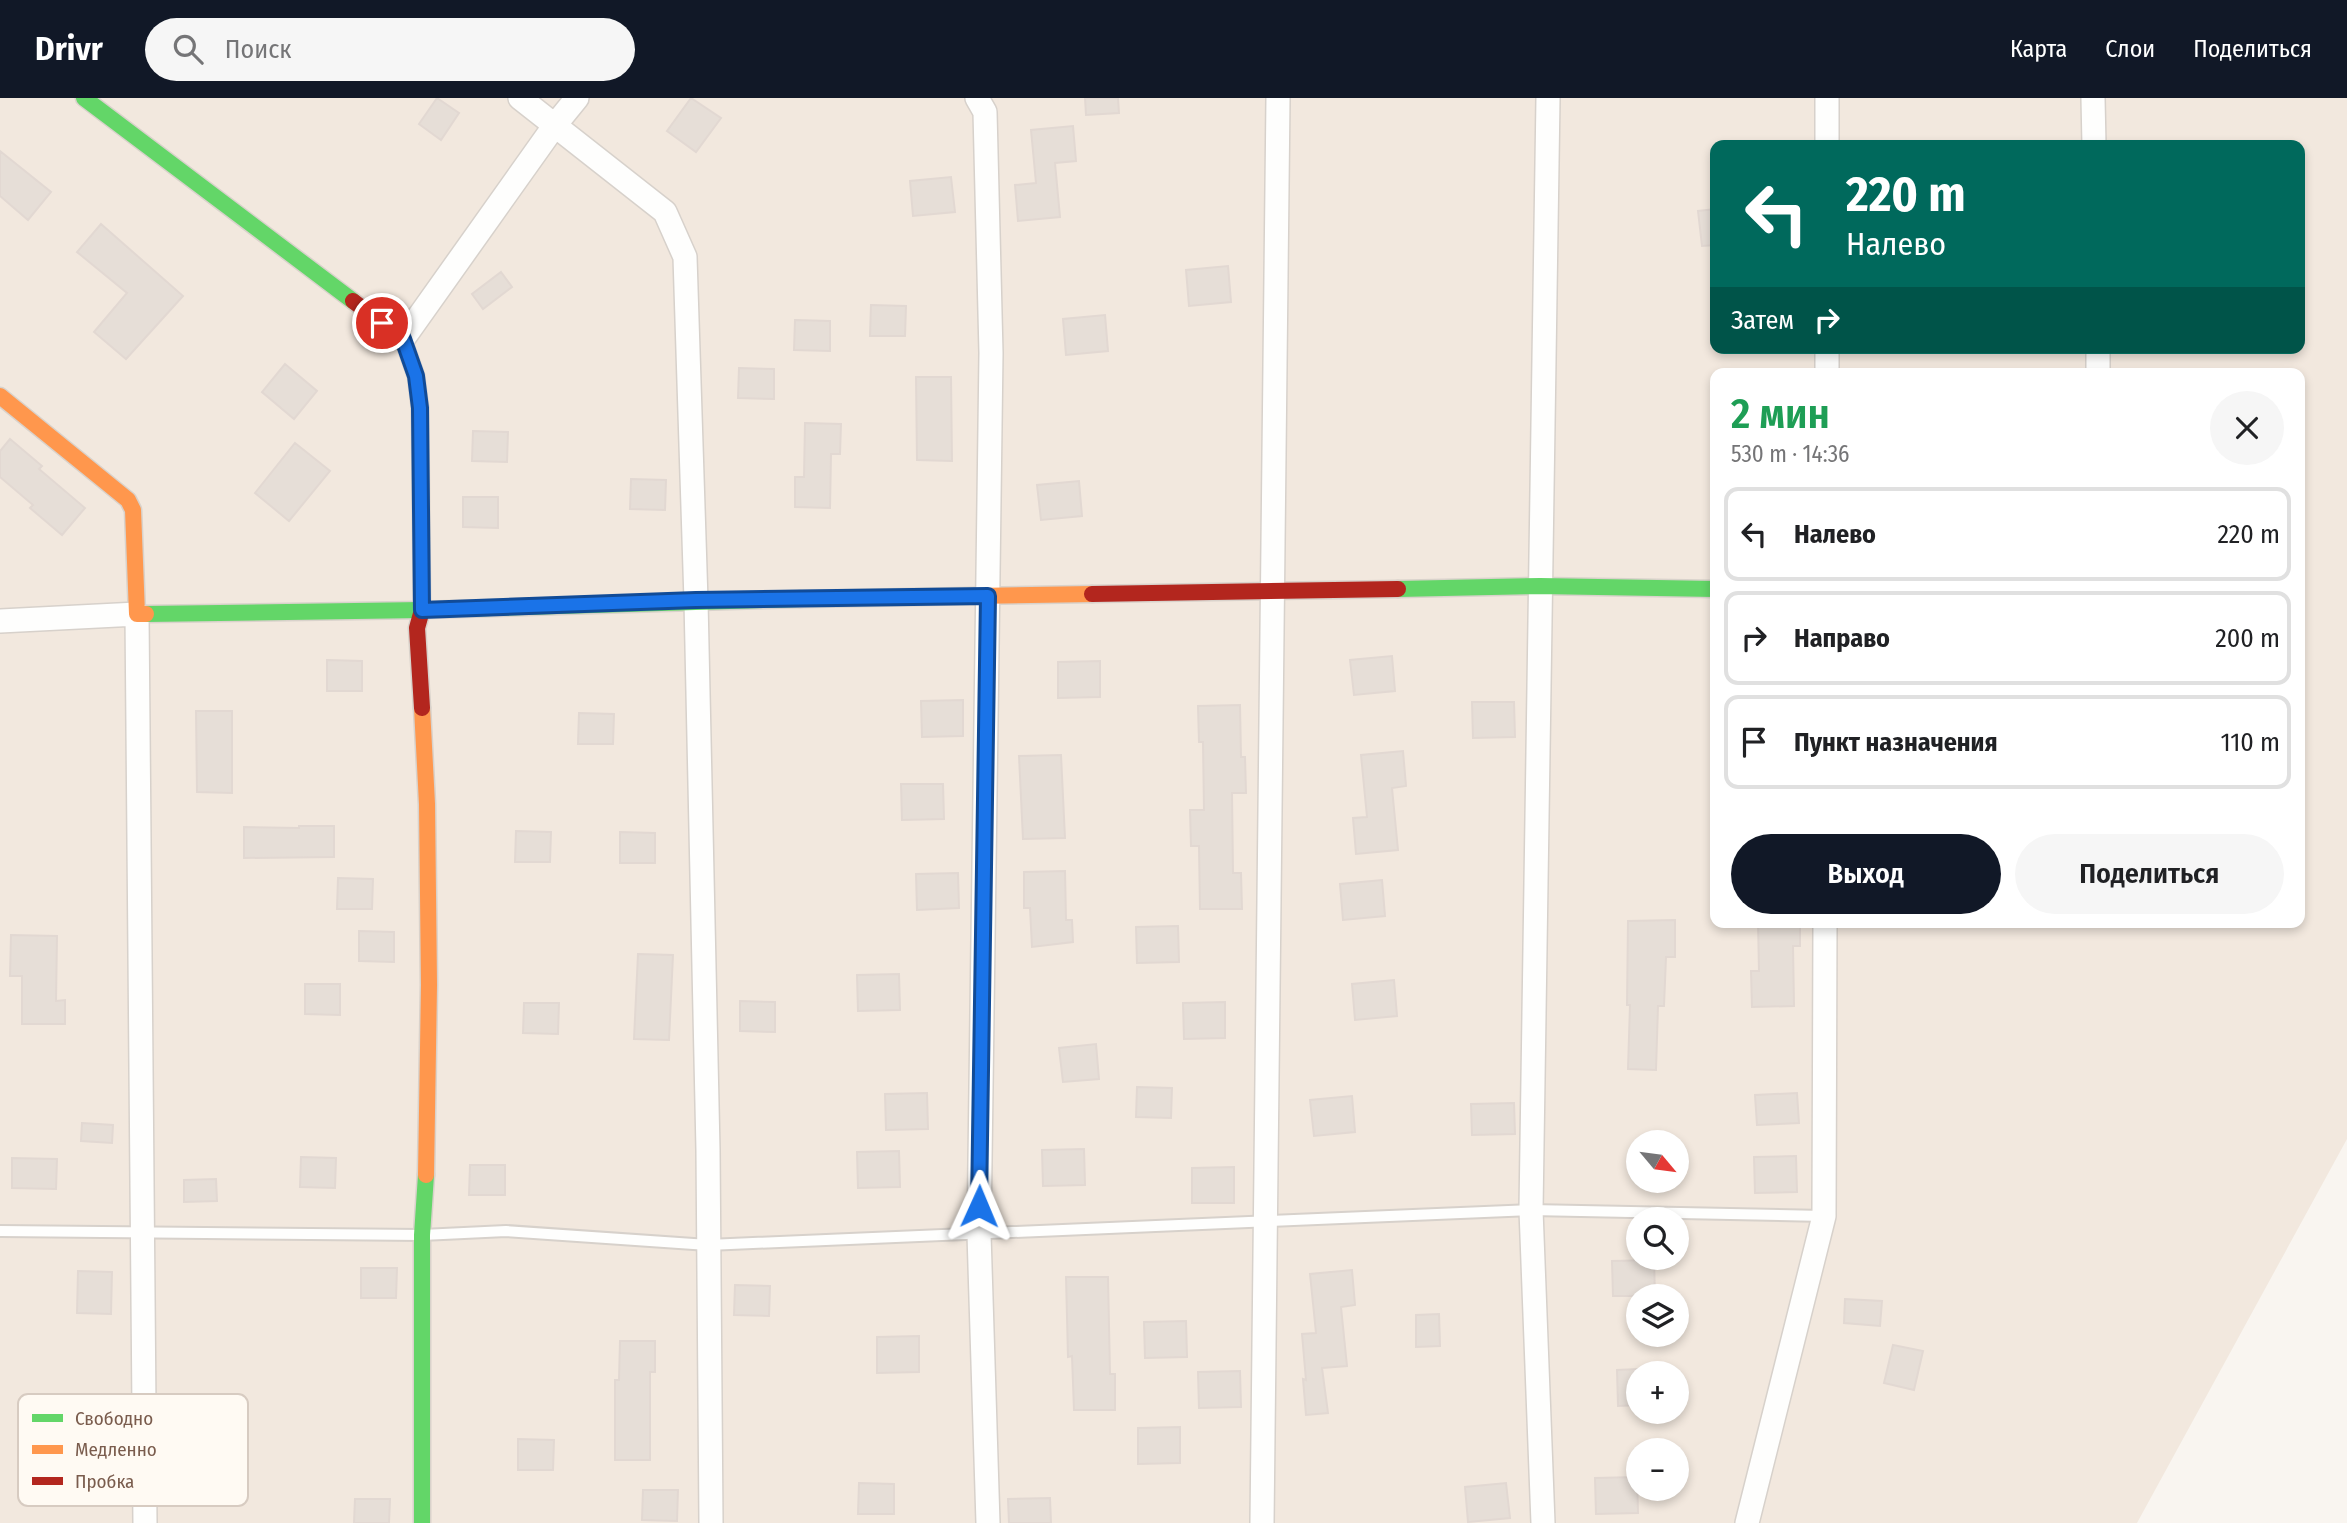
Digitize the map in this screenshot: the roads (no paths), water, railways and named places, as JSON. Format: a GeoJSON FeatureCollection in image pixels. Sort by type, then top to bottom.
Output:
{"type":"FeatureCollection","features":[{"type":"Feature","properties":{"kind":"street"},"geometry":{"type":"LineString","coordinates":[[84,98],[403,339],[416,376],[420,408],[422,610],[417,628],[427,804],[429,985],[426,1170],[422,1235],[422,1523]]}},
{"type":"Feature","properties":{"kind":"street"},"geometry":{"type":"LineString","coordinates":[[520,98],[665,212],[685,257],[708,1137],[710,1523]]}},
{"type":"Feature","properties":{"kind":"street"},"geometry":{"type":"LineString","coordinates":[[403,339],[555,125],[578,98]]}},
{"type":"Feature","properties":{"kind":"street"},"geometry":{"type":"LineString","coordinates":[[977,98],[985,112],[991,339],[979,1234],[988,1523]]}},
{"type":"Feature","properties":{"kind":"street"},"geometry":{"type":"LineString","coordinates":[[1262,1523],[1278,98]]}},
{"type":"Feature","properties":{"kind":"street"},"geometry":{"type":"LineString","coordinates":[[1543,1523],[1531,1210],[1548,98]]}},
{"type":"Feature","properties":{"kind":"street"},"geometry":{"type":"LineString","coordinates":[[1827,98],[1827,140]]}},
{"type":"Feature","properties":{"kind":"street"},"geometry":{"type":"LineString","coordinates":[[2093,98],[2094,140]]}},
{"type":"Feature","properties":{"kind":"street"},"geometry":{"type":"LineString","coordinates":[[0,396],[128,500],[133,510],[137,614],[143,1394]]}},
{"type":"Feature","properties":{"kind":"street"},"geometry":{"type":"LineString","coordinates":[[0,621],[137,614],[422,610],[696,600],[1540,586],[1710,589]]}},
{"type":"Feature","properties":{"kind":"street"},"geometry":{"type":"LineString","coordinates":[[1747,1523],[1824,1216],[1825,928]]}},
{"type":"Feature","properties":{"kind":"lane"},"geometry":{"type":"LineString","coordinates":[[0,1231],[422,1235],[506,1231],[708,1245],[1531,1210],[1824,1216]]}}]}
